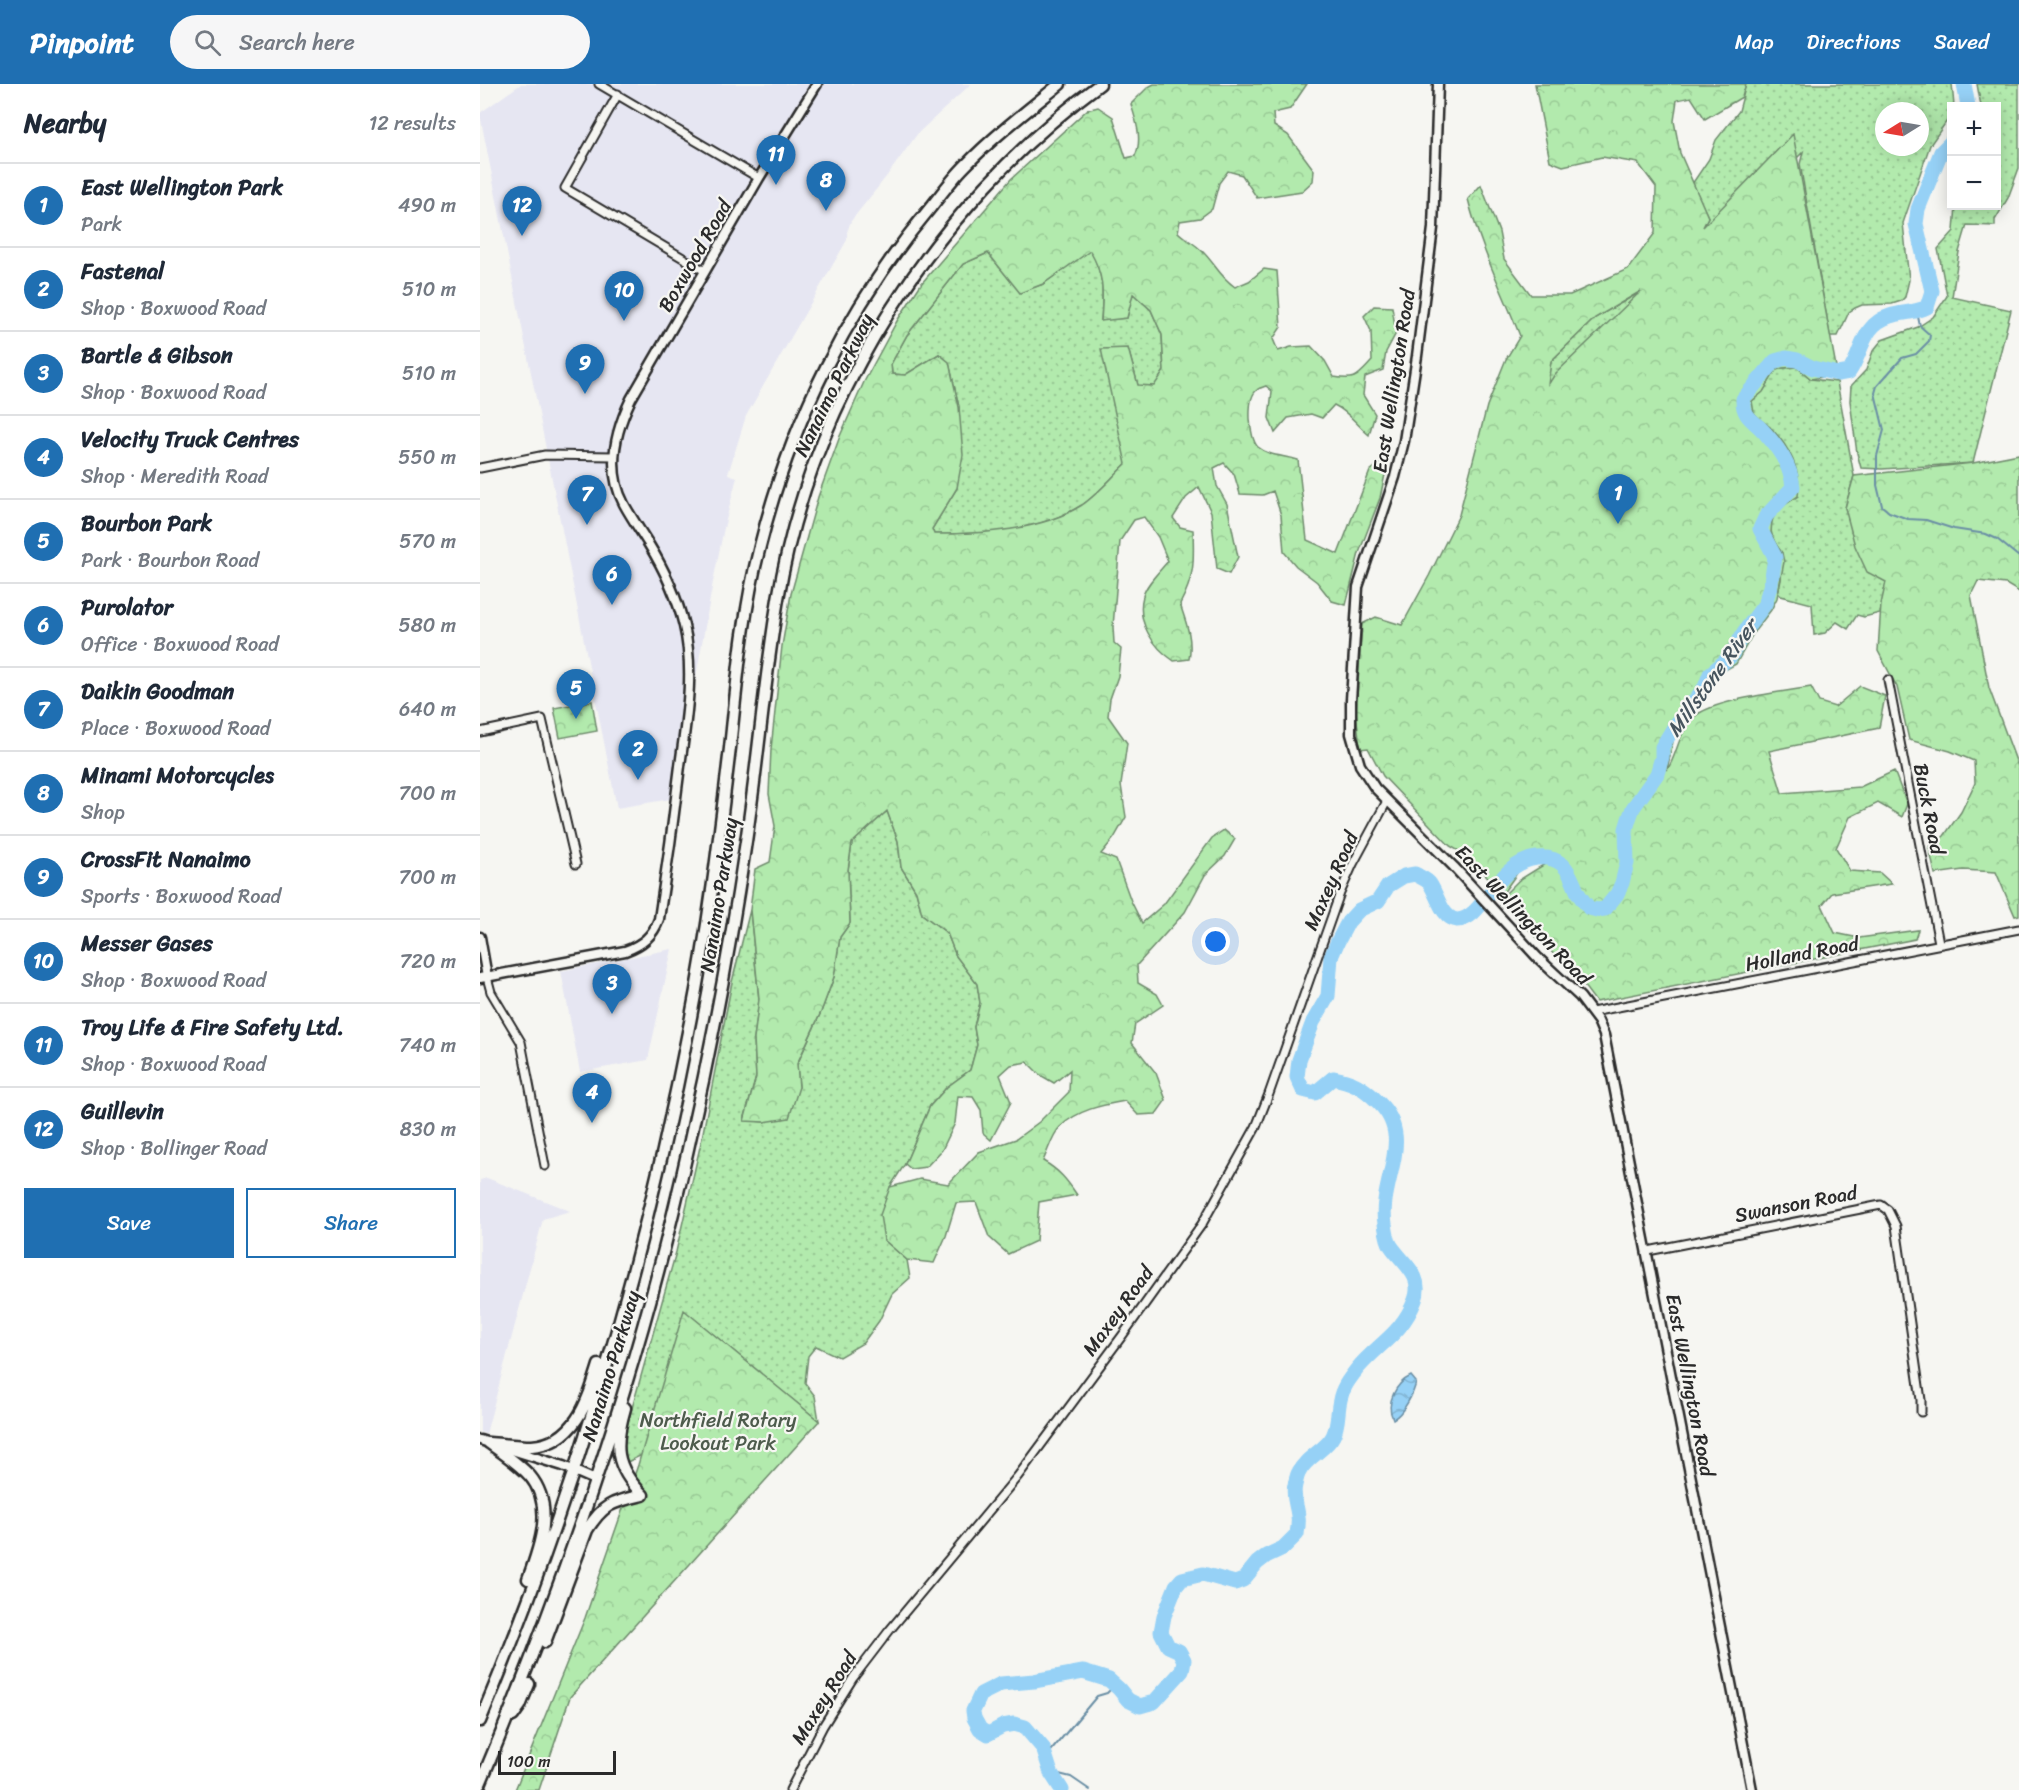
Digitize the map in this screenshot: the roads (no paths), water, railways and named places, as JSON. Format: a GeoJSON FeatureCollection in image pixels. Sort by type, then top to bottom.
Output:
{"type":"FeatureCollection","features":[{"type":"Feature","properties":{"kind":"highway","name":"Nanaimo Parkway"},"geometry":{"type":"LineString","coordinates":[[480,1721],[544,1557],[574,1470],[616,1334],[657,1178],[706,930],[718,851],[742,638],[759,548],[784,462],[818,381],[859,304],[906,237],[965,166],[1060,84]]}},
{"type":"Feature","properties":{"kind":"highway","name":"Nanaimo Parkway"},"geometry":{"type":"LineString","coordinates":[[480,1784],[536,1648],[595,1480],[644,1320],[676,1200],[721,997],[746,844],[778,596],[799,508],[822,442],[874,338],[907,283],[974,198],[1041,131],[1100,84]]}},
{"type":"Feature","properties":{"kind":"highway"},"geometry":{"type":"LineString","coordinates":[[485,1442],[532,1446],[548,1443],[561,1436],[580,1416],[589,1398],[605,1346],[641,1215],[657,1178]]}},
{"type":"Feature","properties":{"kind":"highway"},"geometry":{"type":"LineString","coordinates":[[500,1736],[520,1706],[587,1530],[605,1507],[619,1500],[643,1495],[626,1476],[621,1465],[617,1451],[618,1437],[672,1241],[676,1200]]}},
{"type":"Feature","properties":{"kind":"highway"},"geometry":{"type":"LineString","coordinates":[[480,1703],[531,1571],[543,1529],[544,1514],[542,1500],[531,1477],[485,1442]]}},
{"type":"Feature","properties":{"kind":"street"},"geometry":{"type":"LineString","coordinates":[[598,84],[759,178]]}},
{"type":"Feature","properties":{"kind":"street","name":"Boxwood Road"},"geometry":{"type":"LineString","coordinates":[[484,978],[632,949],[655,930],[659,919],[685,731],[689,664],[684,627],[671,586],[621,498],[616,480],[614,456],[617,435],[625,412],[759,178],[816,84]]}},
{"type":"Feature","properties":{"kind":"street","name":"East Wellington Road"},"geometry":{"type":"LineString","coordinates":[[1438,84],[1433,228],[1404,441],[1393,487],[1362,570],[1356,597],[1351,734],[1362,769],[1368,779],[1537,957],[1580,997],[1592,1012],[1604,1035],[1752,1790]]}},
{"type":"Feature","properties":{"kind":"street"},"geometry":{"type":"LineString","coordinates":[[618,94],[565,188],[705,271]]}},
{"type":"Feature","properties":{"kind":"street"},"geometry":{"type":"LineString","coordinates":[[480,468],[545,455],[614,456]]}},
{"type":"Feature","properties":{"kind":"street","name":"Buck Road"},"geometry":{"type":"LineString","coordinates":[[1888,680],[1939,944]]}},
{"type":"Feature","properties":{"kind":"street"},"geometry":{"type":"LineString","coordinates":[[480,732],[542,719],[576,864]]}},
{"type":"Feature","properties":{"kind":"street","name":"Maxey Road"},"geometry":{"type":"LineString","coordinates":[[790,1790],[823,1726],[853,1678],[889,1631],[1018,1476],[1208,1215],[1256,1127],[1340,893],[1387,801]]}},
{"type":"Feature","properties":{"kind":"street","name":"Holland Road"},"geometry":{"type":"LineString","coordinates":[[1592,1012],[2019,929]]}},
{"type":"Feature","properties":{"kind":"street"},"geometry":{"type":"LineString","coordinates":[[480,937],[484,978],[520,1042],[545,1166]]}},
{"type":"Feature","properties":{"kind":"street","name":"Swanson Road"},"geometry":{"type":"LineString","coordinates":[[1648,1251],[1881,1205],[1892,1215],[1896,1226],[1922,1400],[1921,1412]]}},
{"type":"Feature","properties":{"kind":"street"},"geometry":{"type":"LineString","coordinates":[[485,1442],[574,1470],[595,1480]]}},
{"type":"Feature","properties":{"kind":"water"},"geometry":{"type":"Polygon","coordinates":[[[1411,1376],[1416,1382],[1413,1392],[1404,1408],[1393,1419],[1390,1407],[1393,1394],[1401,1383],[1411,1376]]]}},
{"type":"Feature","properties":{"kind":"waterway","name":"Millstone River"},"geometry":{"type":"LineString","coordinates":[[1964,84],[1967,102]]}},
{"type":"Feature","properties":{"kind":"waterway","name":"Millstone River"},"geometry":{"type":"LineString","coordinates":[[1062,1790],[1051,1773],[1043,1748],[1025,1727],[1014,1724],[1003,1726],[988,1734],[980,1729],[973,1711],[981,1694],[1001,1684],[1034,1681],[1083,1672],[1109,1680],[1128,1700],[1140,1706],[1154,1702],[1182,1671],[1184,1660],[1179,1651],[1168,1646],[1161,1632],[1164,1616],[1176,1586],[1182,1579],[1203,1574],[1235,1583],[1243,1580],[1257,1563],[1283,1548],[1297,1534],[1298,1518],[1294,1493],[1298,1473],[1333,1436],[1344,1387],[1365,1360],[1397,1330],[1410,1312],[1415,1300],[1417,1291],[1415,1277],[1391,1246],[1385,1227],[1384,1208],[1395,1144],[1394,1129],[1388,1114],[1371,1095],[1351,1083],[1333,1078],[1315,1093],[1303,1090],[1297,1077],[1299,1060],[1313,1022],[1328,996],[1331,957],[1348,922],[1359,910],[1378,901],[1388,886],[1404,876],[1415,874],[1429,882],[1447,915],[1457,920],[1466,918],[1511,870],[1523,862],[1537,858],[1551,859],[1563,865],[1589,908],[1605,909],[1617,894],[1627,863],[1626,829],[1629,819],[1633,808],[1657,774],[1662,757],[1662,747],[1674,727],[1705,687],[1710,674],[1731,656],[1744,632],[1765,604],[1771,583],[1775,557],[1760,529],[1766,516],[1793,487],[1784,458],[1747,415],[1743,399],[1775,361],[1786,358],[1838,374],[1849,372],[1868,333],[1880,320],[1927,307],[1932,291],[1916,224],[1918,209],[1941,152],[1947,146]]}},
{"type":"Feature","properties":{"kind":"waterway"},"geometry":{"type":"LineString","coordinates":[[1917,312],[1920,326],[1930,335],[1929,341],[1916,354],[1902,358],[1877,386],[1875,393],[1884,430],[1877,456],[1877,485],[1882,506],[1889,512],[1908,519],[1926,520],[1954,529],[1986,534],[1997,539],[2019,557]]}},
{"type":"Feature","properties":{"kind":"waterway"},"geometry":{"type":"LineString","coordinates":[[1046,1757],[1097,1696],[1107,1693],[1115,1685]]}},
{"type":"Feature","properties":{"kind":"waterway"},"geometry":{"type":"LineString","coordinates":[[1051,1772],[1071,1777],[1090,1790]]}},
{"type":"Feature","properties":{"kind":"place","name":"Troy Life & Fire Safety Ltd."},"geometry":{"type":"Point","coordinates":[776,185]}},
{"type":"Feature","properties":{"kind":"place","name":"Minami Motorcycles"},"geometry":{"type":"Point","coordinates":[826,211]}},
{"type":"Feature","properties":{"kind":"place","name":"Guillevin"},"geometry":{"type":"Point","coordinates":[522,236]}},
{"type":"Feature","properties":{"kind":"place","name":"Messer Gases"},"geometry":{"type":"Point","coordinates":[624,321]}},
{"type":"Feature","properties":{"kind":"place","name":"CrossFit Nanaimo"},"geometry":{"type":"Point","coordinates":[585,394]}},
{"type":"Feature","properties":{"kind":"place","name":"East Wellington Park"},"geometry":{"type":"Point","coordinates":[1618,524]}},
{"type":"Feature","properties":{"kind":"place","name":"Daikin Goodman"},"geometry":{"type":"Point","coordinates":[587,525]}},
{"type":"Feature","properties":{"kind":"place","name":"Purolator"},"geometry":{"type":"Point","coordinates":[612,605]}},
{"type":"Feature","properties":{"kind":"place","name":"Bourbon Park"},"geometry":{"type":"Point","coordinates":[576,719]}},
{"type":"Feature","properties":{"kind":"place","name":"Fastenal"},"geometry":{"type":"Point","coordinates":[638,780]}},
{"type":"Feature","properties":{"kind":"place","name":"Bartle & Gibson"},"geometry":{"type":"Point","coordinates":[612,1014]}},
{"type":"Feature","properties":{"kind":"place","name":"Velocity Truck Centres"},"geometry":{"type":"Point","coordinates":[592,1123]}},
{"type":"Feature","properties":{"kind":"park label","name":"Northfield Rotary Lookout Park"},"geometry":{"type":"Point","coordinates":[718,1432]}}]}
